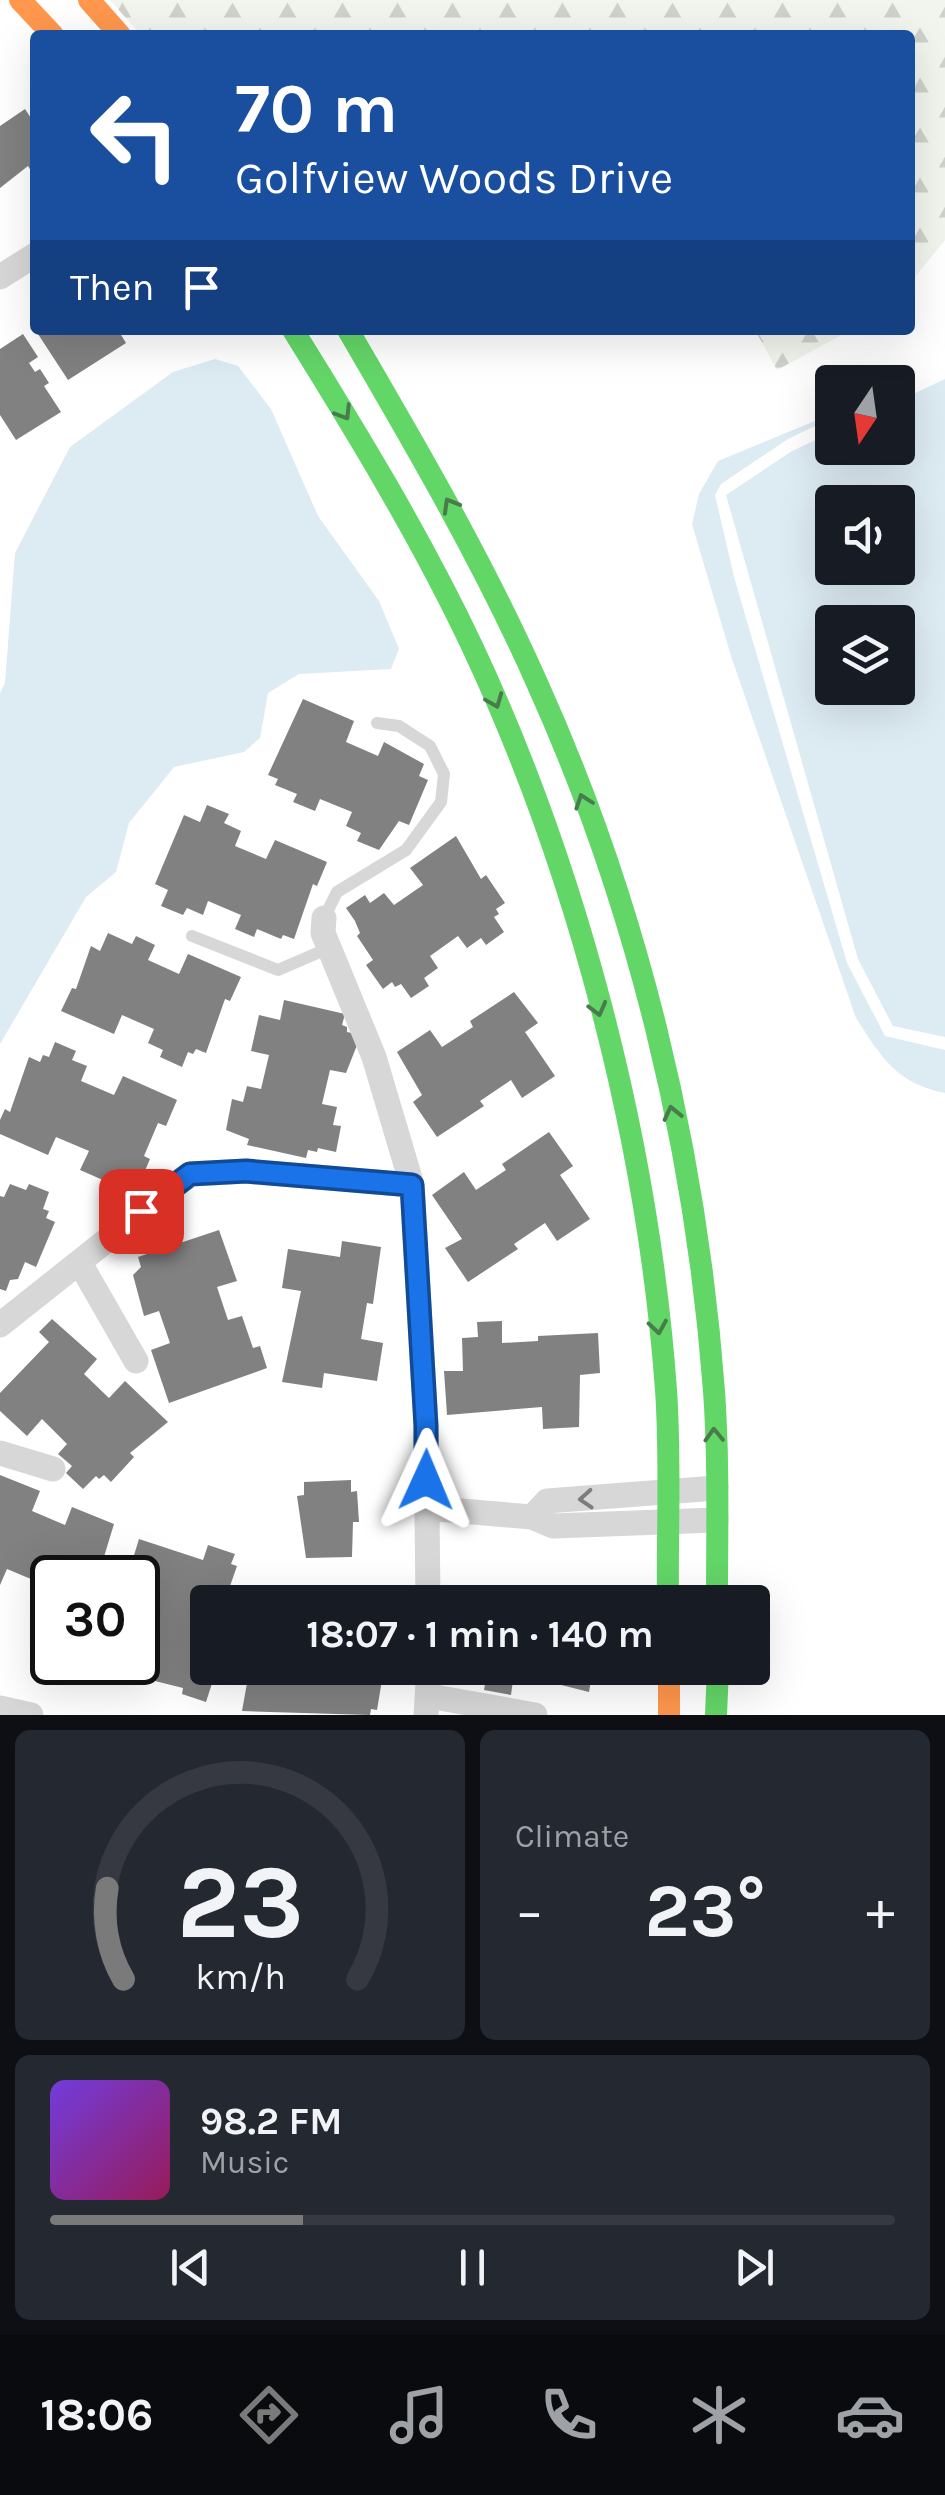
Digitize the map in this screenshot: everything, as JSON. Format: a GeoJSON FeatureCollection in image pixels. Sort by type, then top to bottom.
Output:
{"type":"FeatureCollection","features":[{"type":"Feature","properties":{"kind":"street"},"geometry":{"type":"LineString","coordinates":[[20,0],[48,30]]}},
{"type":"Feature","properties":{"kind":"street"},"geometry":{"type":"LineString","coordinates":[[89,0],[116,30]]}},
{"type":"Feature","properties":{"kind":"street"},"geometry":{"type":"LineString","coordinates":[[0,277],[30,258]]}},
{"type":"Feature","properties":{"kind":"street"},"geometry":{"type":"LineString","coordinates":[[296,335],[385,478],[493,694],[570,904],[625,1112],[664,1364],[668,1585]]}},
{"type":"Feature","properties":{"kind":"street"},"geometry":{"type":"LineString","coordinates":[[351,335],[468,535],[562,740],[637,960],[688,1186],[712,1363],[717,1585]]}},
{"type":"Feature","properties":{"kind":"street"},"geometry":{"type":"LineString","coordinates":[[324,918],[329,948],[374,1057],[412,1185],[426,1426],[427,1585]]}},
{"type":"Feature","properties":{"kind":"street"},"geometry":{"type":"LineString","coordinates":[[0,1324],[80,1265],[117,1230],[190,1174],[246,1171],[412,1185]]}},
{"type":"Feature","properties":{"kind":"street"},"geometry":{"type":"LineString","coordinates":[[80,1265],[136,1361]]}},
{"type":"Feature","properties":{"kind":"street"},"geometry":{"type":"LineString","coordinates":[[0,1453],[53,1469]]}},
{"type":"Feature","properties":{"kind":"street"},"geometry":{"type":"LineString","coordinates":[[532,1516],[547,1501],[716,1488]]}},
{"type":"Feature","properties":{"kind":"street"},"geometry":{"type":"LineString","coordinates":[[425,1508],[532,1516],[553,1526],[716,1520]]}},
{"type":"Feature","properties":{"kind":"street"},"geometry":{"type":"LineString","coordinates":[[669,1685],[669,1715]]}},
{"type":"Feature","properties":{"kind":"street"},"geometry":{"type":"LineString","coordinates":[[716,1715],[717,1685]]}},
{"type":"Feature","properties":{"kind":"street"},"geometry":{"type":"LineString","coordinates":[[427,1706],[535,1715]]}},
{"type":"Feature","properties":{"kind":"street"},"geometry":{"type":"LineString","coordinates":[[0,1708],[31,1715]]}},
{"type":"Feature","properties":{"kind":"lane"},"geometry":{"type":"LineString","coordinates":[[324,918],[337,892],[406,850],[442,802],[444,774],[430,746],[399,726],[377,723]]}},
{"type":"Feature","properties":{"kind":"lane"},"geometry":{"type":"LineString","coordinates":[[192,936],[278,970],[329,948]]}},
{"type":"Feature","properties":{"kind":"green space"},"geometry":{"type":"Polygon","coordinates":[[[110,0],[945,0],[945,240],[915,277],[915,30],[137,30],[110,0]]]}},
{"type":"Feature","properties":{"kind":"green space"},"geometry":{"type":"Polygon","coordinates":[[[758,335],[842,335],[777,370],[758,335]]]}},
{"type":"Feature","properties":{"kind":"shaded area"},"geometry":{"type":"Polygon","coordinates":[[[215,359],[238,366],[271,409],[318,516],[379,601],[399,649],[391,669],[299,674],[268,693],[260,738],[244,752],[174,767],[129,823],[116,872],[86,897],[0,1044],[0,693],[5,683],[15,553],[70,447],[173,372],[215,359]]]}},
{"type":"Feature","properties":{"kind":"shaded area"},"geometry":{"type":"Polygon","coordinates":[[[945,379],[945,1037],[893,1026],[858,959],[726,495],[815,440],[815,465],[915,465],[915,393],[945,379]]]}},
{"type":"Feature","properties":{"kind":"shaded area"},"geometry":{"type":"Polygon","coordinates":[[[815,421],[815,426],[788,439],[721,484],[715,495],[734,577],[847,963],[885,1036],[945,1050],[945,1093],[914,1083],[892,1067],[856,1018],[731,656],[692,524],[699,494],[718,461],[815,421]]]}},
{"type":"Feature","properties":{"kind":"building"},"geometry":{"type":"Polygon","coordinates":[[[25,109],[30,116],[30,169],[28,166],[0,188],[0,126],[25,109]]]}},
{"type":"Feature","properties":{"kind":"building"},"geometry":{"type":"Polygon","coordinates":[[[23,334],[38,357],[29,363],[35,372],[40,369],[49,383],[44,386],[61,412],[16,440],[0,415],[0,349],[23,334]]]}},
{"type":"Feature","properties":{"kind":"building"},"geometry":{"type":"Polygon","coordinates":[[[39,335],[121,335],[126,343],[68,380],[39,335]]]}},
{"type":"Feature","properties":{"kind":"building"},"geometry":{"type":"Polygon","coordinates":[[[303,699],[354,721],[346,742],[378,756],[384,742],[424,764],[419,776],[428,780],[409,825],[399,821],[379,850],[357,841],[361,833],[346,826],[352,812],[320,799],[315,811],[293,802],[297,794],[275,785],[278,779],[268,775],[303,699]]]}},
{"type":"Feature","properties":{"kind":"building"},"geometry":{"type":"Polygon","coordinates":[[[207,805],[229,814],[224,823],[241,831],[235,846],[266,859],[275,840],[327,862],[317,886],[313,884],[294,939],[283,935],[281,939],[257,929],[254,937],[235,929],[241,915],[208,901],[203,915],[187,908],[183,915],[161,906],[168,890],[155,884],[184,815],[200,822],[207,805]]]}},
{"type":"Feature","properties":{"kind":"building"},"geometry":{"type":"Polygon","coordinates":[[[456,836],[481,879],[486,875],[505,903],[496,909],[499,914],[494,917],[504,932],[486,945],[481,938],[467,948],[458,936],[430,956],[438,968],[424,978],[429,986],[411,998],[401,984],[395,987],[392,982],[383,989],[366,965],[373,960],[357,936],[360,933],[346,908],[365,895],[370,903],[384,893],[394,905],[423,885],[410,868],[456,836]]]}},
{"type":"Feature","properties":{"kind":"building"},"geometry":{"type":"Polygon","coordinates":[[[108,933],[132,944],[136,936],[155,945],[148,960],[179,974],[188,954],[241,977],[230,1001],[225,999],[206,1053],[196,1049],[193,1054],[188,1052],[182,1067],[160,1057],[163,1050],[148,1043],[154,1029],[122,1015],[114,1034],[61,1011],[72,988],[76,989],[91,946],[100,951],[108,933]]]}},
{"type":"Feature","properties":{"kind":"building"},"geometry":{"type":"Polygon","coordinates":[[[514,992],[538,1023],[525,1032],[555,1076],[522,1098],[511,1080],[480,1101],[484,1106],[437,1137],[413,1102],[422,1095],[397,1052],[430,1030],[442,1047],[473,1027],[470,1021],[514,992]]]}},
{"type":"Feature","properties":{"kind":"building"},"geometry":{"type":"Polygon","coordinates":[[[284,1000],[345,1014],[342,1025],[347,1032],[361,1035],[346,1073],[330,1070],[322,1104],[337,1107],[333,1125],[341,1126],[336,1152],[308,1150],[306,1158],[247,1145],[249,1139],[226,1130],[232,1099],[243,1102],[247,1086],[261,1089],[269,1055],[251,1051],[259,1015],[280,1020],[284,1000]]]}},
{"type":"Feature","properties":{"kind":"building"},"geometry":{"type":"Polygon","coordinates":[[[55,1042],[76,1051],[72,1060],[87,1066],[81,1081],[114,1095],[123,1076],[177,1100],[166,1126],[158,1123],[144,1156],[150,1159],[135,1194],[80,1170],[89,1151],[56,1137],[48,1155],[0,1134],[0,1120],[5,1109],[10,1112],[29,1057],[40,1062],[43,1055],[49,1057],[55,1042]]]}},
{"type":"Feature","properties":{"kind":"building"},"geometry":{"type":"Polygon","coordinates":[[[549,1132],[573,1166],[560,1175],[590,1219],[557,1241],[545,1223],[514,1244],[518,1249],[468,1282],[445,1248],[462,1239],[432,1195],[464,1172],[476,1190],[506,1170],[502,1164],[549,1132]]]}},
{"type":"Feature","properties":{"kind":"building"},"geometry":{"type":"Polygon","coordinates":[[[10,1184],[26,1190],[29,1184],[49,1192],[43,1209],[49,1211],[46,1218],[55,1222],[36,1267],[25,1262],[18,1279],[10,1280],[6,1291],[0,1289],[0,1196],[4,1197],[10,1184]]]}},
{"type":"Feature","properties":{"kind":"building"},"geometry":{"type":"Polygon","coordinates":[[[219,1230],[237,1281],[217,1287],[228,1320],[242,1316],[253,1348],[260,1346],[267,1368],[169,1403],[151,1350],[170,1343],[159,1311],[144,1316],[133,1275],[141,1267],[138,1257],[219,1230]]]}},
{"type":"Feature","properties":{"kind":"building"},"geometry":{"type":"Polygon","coordinates":[[[342,1241],[381,1247],[373,1304],[367,1303],[361,1339],[383,1343],[377,1381],[324,1373],[322,1388],[282,1382],[301,1291],[282,1288],[288,1249],[340,1257],[342,1241]]]}},
{"type":"Feature","properties":{"kind":"building"},"geometry":{"type":"Polygon","coordinates":[[[52,1319],[97,1359],[84,1374],[109,1398],[125,1381],[168,1422],[130,1453],[134,1457],[111,1482],[104,1475],[99,1479],[96,1476],[83,1489],[66,1473],[72,1466],[58,1454],[67,1444],[42,1419],[27,1436],[0,1411],[0,1393],[49,1342],[39,1332],[52,1319]]]}},
{"type":"Feature","properties":{"kind":"building"},"geometry":{"type":"Polygon","coordinates":[[[502,1321],[502,1343],[538,1341],[538,1336],[598,1333],[600,1373],[580,1375],[579,1427],[543,1429],[542,1407],[447,1415],[444,1371],[463,1371],[462,1338],[478,1337],[477,1322],[502,1321]]]}},
{"type":"Feature","properties":{"kind":"building"},"geometry":{"type":"Polygon","coordinates":[[[0,1475],[40,1491],[32,1511],[65,1525],[72,1507],[114,1524],[105,1555],[30,1555],[30,1579],[7,1569],[0,1585],[0,1475]]]}},
{"type":"Feature","properties":{"kind":"building"},"geometry":{"type":"Polygon","coordinates":[[[351,1480],[351,1492],[357,1491],[359,1522],[353,1522],[352,1557],[306,1558],[297,1496],[304,1495],[304,1482],[351,1480]]]}},
{"type":"Feature","properties":{"kind":"building"},"geometry":{"type":"Polygon","coordinates":[[[139,1539],[203,1560],[208,1545],[235,1554],[231,1564],[237,1566],[230,1585],[190,1585],[190,1685],[212,1685],[206,1702],[182,1694],[183,1688],[160,1682],[160,1555],[134,1555],[139,1539]]]}},
{"type":"Feature","properties":{"kind":"building"},"geometry":{"type":"Polygon","coordinates":[[[247,1685],[381,1685],[377,1710],[371,1709],[370,1715],[242,1711],[247,1685]]]}},
{"type":"Feature","properties":{"kind":"building"},"geometry":{"type":"Polygon","coordinates":[[[485,1685],[512,1685],[511,1695],[484,1690],[485,1685]]]}},
{"type":"Feature","properties":{"kind":"building"},"geometry":{"type":"Polygon","coordinates":[[[561,1685],[590,1685],[589,1692],[561,1685]]]}},
{"type":"Feature","properties":{"kind":"traffic: fast"},"geometry":{"type":"LineString","coordinates":[[296,335],[409,525],[472,646],[510,732],[575,915],[625,1105],[657,1296],[666,1390],[668,1585]]}},
{"type":"Feature","properties":{"kind":"traffic: fast"},"geometry":{"type":"LineString","coordinates":[[351,335],[447,504],[537,683],[573,767],[632,940],[676,1119],[705,1300],[716,1417],[717,1585]]}},
{"type":"Feature","properties":{"kind":"traffic: fast"},"geometry":{"type":"LineString","coordinates":[[716,1715],[717,1685]]}},
{"type":"Feature","properties":{"kind":"traffic: slow"},"geometry":{"type":"LineString","coordinates":[[20,0],[48,30]]}},
{"type":"Feature","properties":{"kind":"traffic: slow"},"geometry":{"type":"LineString","coordinates":[[89,0],[116,30]]}},
{"type":"Feature","properties":{"kind":"traffic: slow"},"geometry":{"type":"LineString","coordinates":[[669,1685],[669,1715]]}},
{"type":"Feature","properties":{"kind":"route"},"geometry":{"type":"LineString","coordinates":[[141,1211],[190,1174],[246,1171],[412,1185],[426,1480]]}}]}
